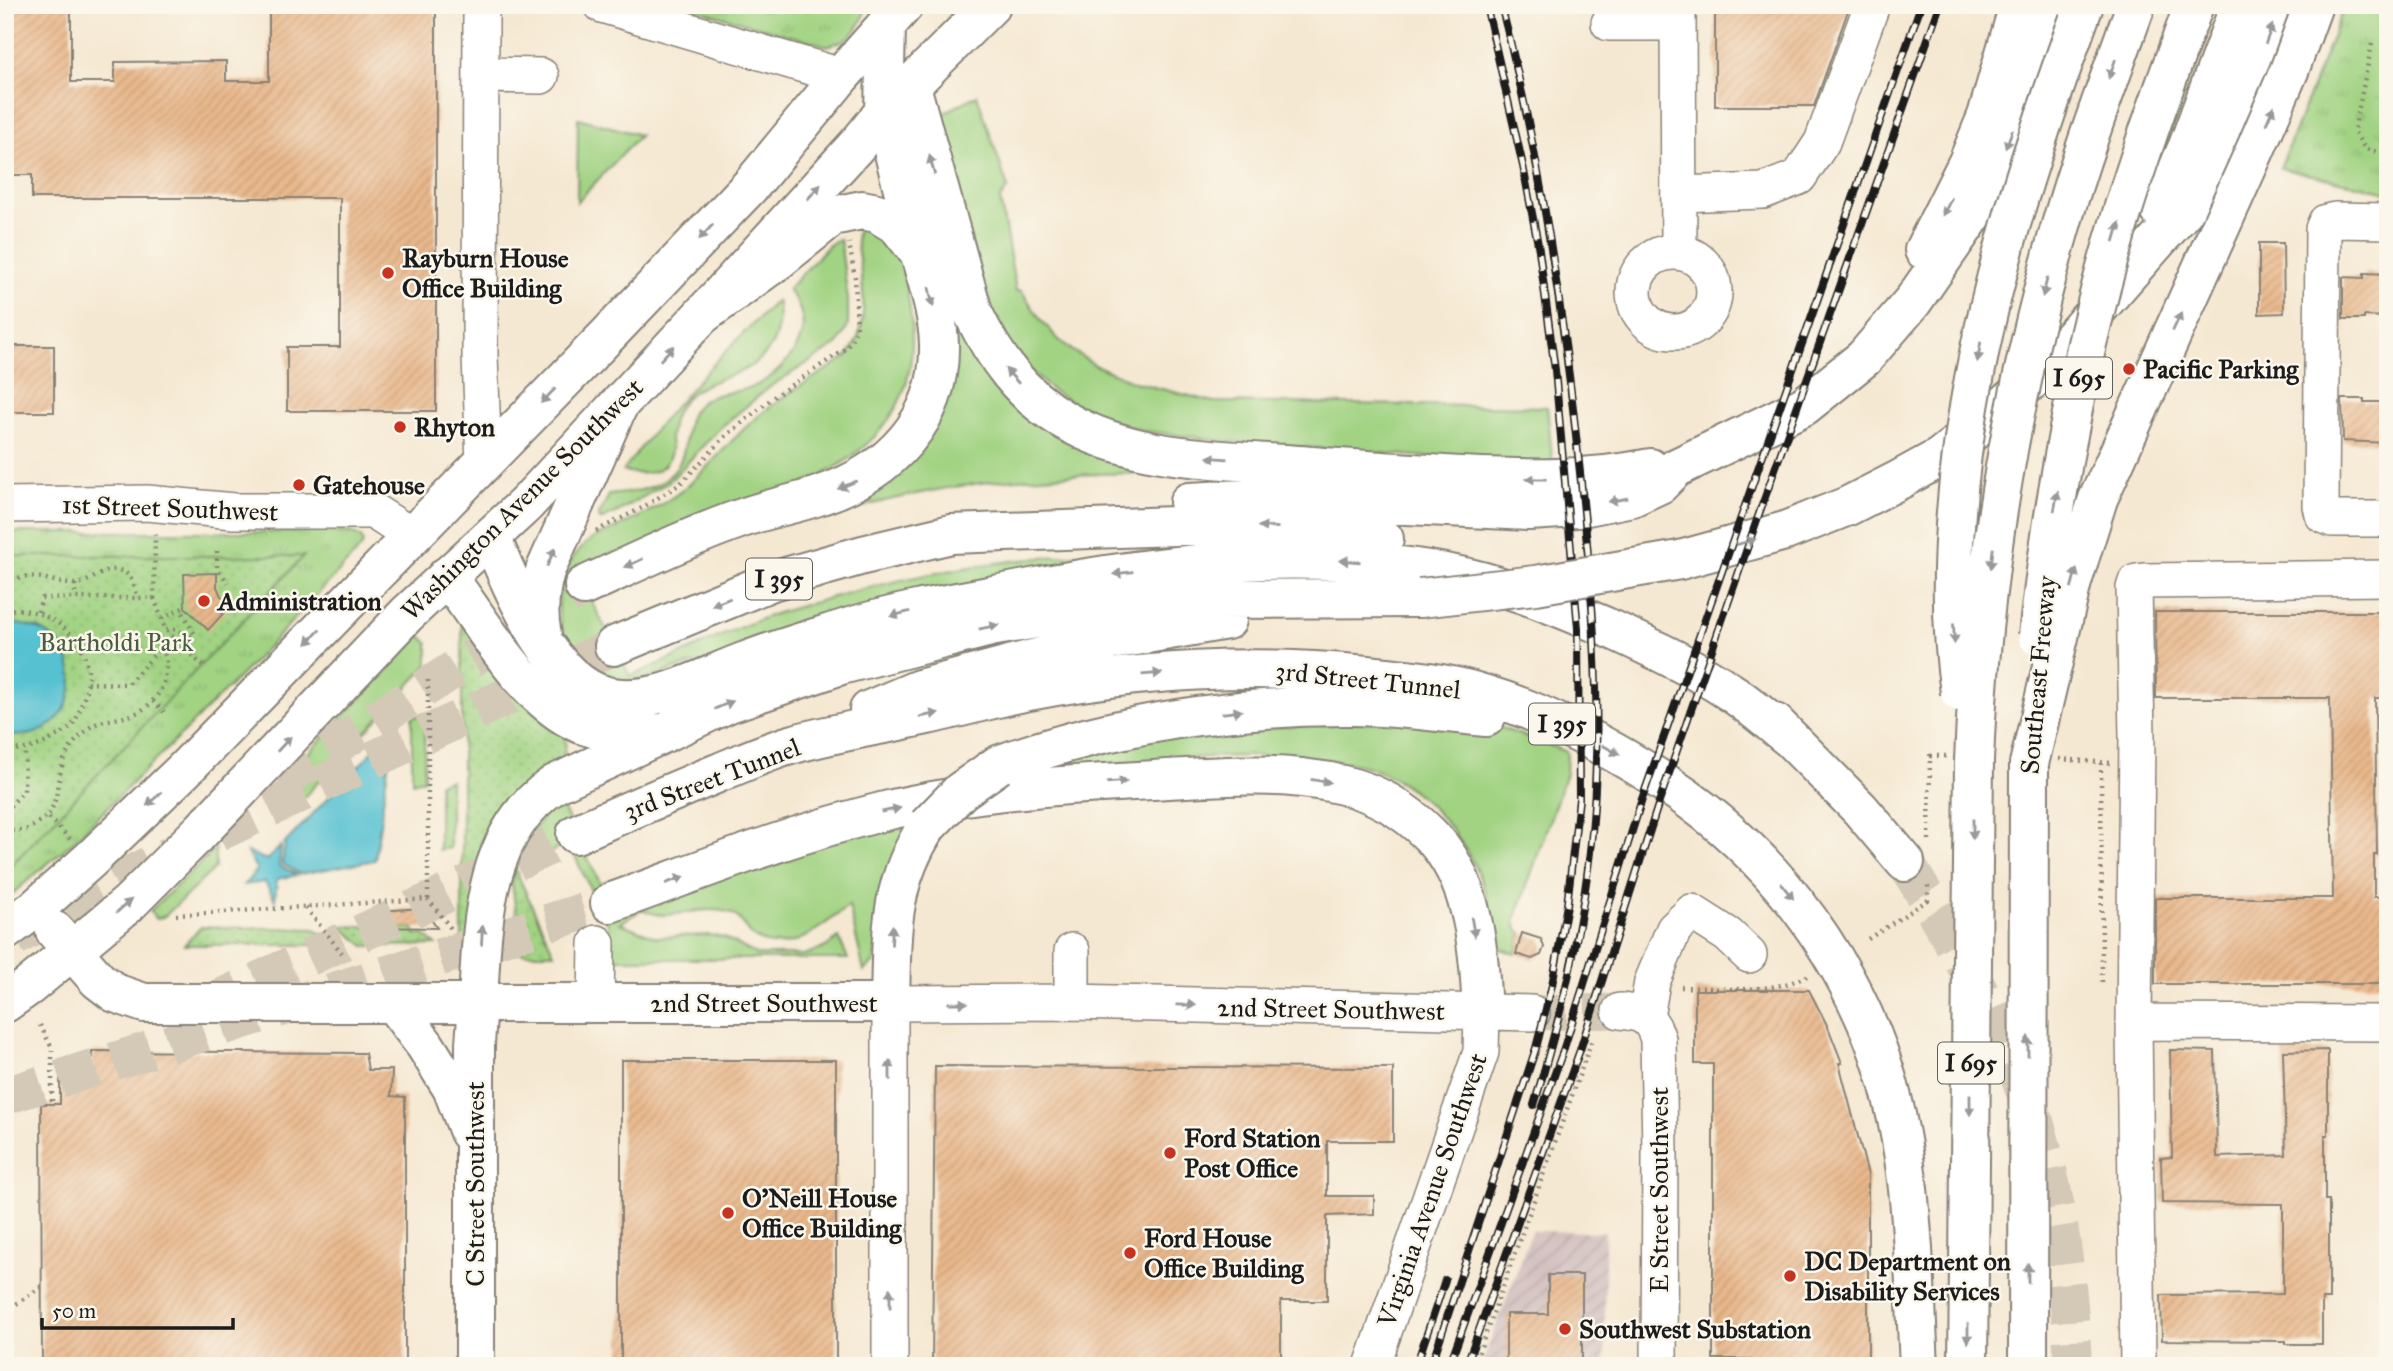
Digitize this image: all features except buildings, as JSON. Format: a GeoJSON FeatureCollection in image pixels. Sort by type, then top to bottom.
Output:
{"type":"FeatureCollection","features":[{"type":"Feature","properties":{"kind":"main road","name":"Washington Avenue Southwest"},"geometry":{"type":"LineString","coordinates":[[5,1003],[128,904],[201,831],[407,614],[491,537],[618,405],[858,144],[884,112],[991,5]]}},
{"type":"Feature","properties":{"kind":"main road"},"geometry":{"type":"LineString","coordinates":[[1804,405],[1879,321],[1934,232],[1987,116],[2019,5]]}},
{"type":"Feature","properties":{"kind":"main road"},"geometry":{"type":"LineString","coordinates":[[951,534],[1080,510],[1264,498],[1529,511],[1577,508],[1632,497],[1660,484],[1676,468],[1804,405],[1864,358],[1913,301],[1970,221],[2008,144],[2056,5]]}},
{"type":"Feature","properties":{"kind":"main road"},"geometry":{"type":"LineString","coordinates":[[1974,761],[1958,680],[1953,612],[1954,538],[1965,436],[1983,334],[2004,244],[2031,153],[2084,5]]}},
{"type":"Feature","properties":{"kind":"main road","name":"I 695"},"geometry":{"type":"LineString","coordinates":[[1968,1366],[1974,761],[1981,652],[1992,555],[2006,462],[2047,278],[2073,186],[2136,5]]}},
{"type":"Feature","properties":{"kind":"main road","name":"Southeast Freeway"},"geometry":{"type":"LineString","coordinates":[[2028,1366],[2029,764],[2036,658],[2047,563],[2078,381],[2102,285],[2127,197],[2194,5]]}},
{"type":"Feature","properties":{"kind":"main road"},"geometry":{"type":"LineString","coordinates":[[2177,202],[2240,5]]}},
{"type":"Feature","properties":{"kind":"main road"},"geometry":{"type":"LineString","coordinates":[[790,744],[919,689],[1100,642],[1278,612],[1536,585],[1680,560],[1785,531],[1848,506],[1940,458],[1989,419],[2032,380],[2117,288],[2234,120],[2279,5]]}},
{"type":"Feature","properties":{"kind":"main road"},"geometry":{"type":"LineString","coordinates":[[2029,764],[2072,582],[2102,489],[2256,148],[2313,5]]}},
{"type":"Feature","properties":{"kind":"main road","name":"Washington Avenue Southwest"},"geometry":{"type":"LineString","coordinates":[[5,931],[36,908],[90,860],[184,770],[484,463],[753,183],[892,12]]}},
{"type":"Feature","properties":{"kind":"main road"},"geometry":{"type":"LineString","coordinates":[[892,12],[973,313],[987,343],[1005,369],[1029,395],[1064,420],[1106,440],[1149,451],[1355,469],[1560,479],[1606,476],[1663,465],[1676,468]]}},
{"type":"Feature","properties":{"kind":"main road"},"geometry":{"type":"LineString","coordinates":[[584,586],[677,543],[746,516],[821,495],[859,480],[893,456],[920,422],[936,384],[939,344],[932,297],[884,112],[892,12]]}},
{"type":"Feature","properties":{"kind":"main road"},"geometry":{"type":"LineString","coordinates":[[702,315],[781,258],[833,216],[862,210],[877,213],[898,226],[920,254]]}},
{"type":"Feature","properties":{"kind":"main road"},"geometry":{"type":"LineString","coordinates":[[545,647],[538,611],[545,572],[618,405]]}},
{"type":"Feature","properties":{"kind":"main road"},"geometry":{"type":"LineString","coordinates":[[484,463],[491,537],[506,572],[545,647],[575,680],[604,696],[623,699],[655,696],[800,642],[863,623],[1076,579],[1240,562],[1337,560],[1376,562],[1472,579],[1536,597],[1676,661],[1730,691],[1792,740]]}},
{"type":"Feature","properties":{"kind":"main road","name":"I 395"},"geometry":{"type":"LineString","coordinates":[[614,646],[772,581],[951,534],[1174,526],[1266,526],[1453,550],[1556,582],[1604,601],[1647,622],[1736,680],[1860,809],[1905,862]]}},
{"type":"Feature","properties":{"kind":"main road"},"geometry":{"type":"LineString","coordinates":[[412,536],[447,576],[516,670],[548,704],[578,723],[596,729],[615,733],[662,733]]}},
{"type":"Feature","properties":{"kind":"main road","name":"C Street Southwest"},"geometry":{"type":"LineString","coordinates":[[475,1366],[475,1044],[482,930],[486,897],[497,862],[517,823],[544,791],[729,703],[841,665],[990,626],[1150,602],[1420,598]]}},
{"type":"Feature","properties":{"kind":"main road","name":"3rd Street Tunnel"},"geometry":{"type":"LineString","coordinates":[[576,834],[790,744],[1023,692],[1113,677],[1200,669],[1342,672],[1436,683],[1480,693],[1562,724],[1645,770],[1718,821],[1779,881],[1834,956],[1872,1037],[1898,1122],[1907,1167],[1911,1212],[1919,1366]]}},
{"type":"Feature","properties":{"kind":"main road"},"geometry":{"type":"LineString","coordinates":[[890,1003],[894,911],[906,862],[926,826],[961,791],[998,765],[1087,738],[1245,710],[1355,706],[1442,711],[1562,724]]}},
{"type":"Feature","properties":{"kind":"main road"},"geometry":{"type":"LineString","coordinates":[[610,903],[823,830],[881,812],[935,802],[993,793],[1119,782],[1192,777],[1297,777],[1344,785],[1370,793],[1410,817],[1438,844],[1460,881],[1469,910],[1482,1013]]}},
{"type":"Feature","properties":{"kind":"main road","name":"2nd Street Southwest"},"geometry":{"type":"LineString","coordinates":[[36,908],[98,980],[115,993],[144,1003],[890,1003]]}},
{"type":"Feature","properties":{"kind":"main road"},"geometry":{"type":"LineString","coordinates":[[393,1003],[425,1045],[452,1088],[476,1150]]}},
{"type":"Feature","properties":{"kind":"street"},"geometry":{"type":"LineString","coordinates":[[481,5],[480,356],[484,463]]}},
{"type":"Feature","properties":{"kind":"street"},"geometry":{"type":"LineString","coordinates":[[602,5],[841,76]]}},
{"type":"Feature","properties":{"kind":"street"},"geometry":{"type":"LineString","coordinates":[[1679,194],[1763,191],[1799,177],[1822,142],[1872,5]]}},
{"type":"Feature","properties":{"kind":"street"},"geometry":{"type":"LineString","coordinates":[[2169,127],[2213,5]]}},
{"type":"Feature","properties":{"kind":"street"},"geometry":{"type":"LineString","coordinates":[[1609,23],[1678,14],[1679,251]]}},
{"type":"Feature","properties":{"kind":"street"},"geometry":{"type":"LineString","coordinates":[[481,75],[541,76]]}},
{"type":"Feature","properties":{"kind":"street"},"geometry":{"type":"LineString","coordinates":[[2388,221],[2334,220],[2326,222],[2323,229],[2321,506],[2323,515],[2332,519],[2388,519]]}},
{"type":"Feature","properties":{"kind":"street","name":"1st Street Southwest"},"geometry":{"type":"LineString","coordinates":[[5,505],[146,503],[234,512],[373,512],[412,536]]}},
{"type":"Feature","properties":{"kind":"street"},"geometry":{"type":"LineString","coordinates":[[2138,1366],[2134,1022],[2137,736],[2134,588],[2136,582],[2250,578],[2388,578]]}},
{"type":"Feature","properties":{"kind":"street","name":"E Street Southwest"},"geometry":{"type":"LineString","coordinates":[[1659,1366],[1658,1039],[1653,1023],[1633,1014],[1653,982],[1674,929],[1692,912],[1728,935],[1749,955]]}},
{"type":"Feature","properties":{"kind":"street"},"geometry":{"type":"LineString","coordinates":[[596,1004],[597,943]]}},
{"type":"Feature","properties":{"kind":"street"},"geometry":{"type":"LineString","coordinates":[[1072,951],[1072,1002]]}},
{"type":"Feature","properties":{"kind":"street","name":"2nd Street Southwest"},"geometry":{"type":"LineString","coordinates":[[890,1003],[1072,1002],[1532,1013]]}},
{"type":"Feature","properties":{"kind":"street"},"geometry":{"type":"LineString","coordinates":[[890,1003],[890,1366]]}},
{"type":"Feature","properties":{"kind":"street","name":"Virginia Avenue Southwest"},"geometry":{"type":"LineString","coordinates":[[1372,1366],[1481,1052],[1482,1013]]}},
{"type":"Feature","properties":{"kind":"street"},"geometry":{"type":"LineString","coordinates":[[2134,1022],[2388,1023]]}},
{"type":"Feature","properties":{"kind":"path"},"geometry":{"type":"LineString","coordinates":[[2372,44],[2354,131],[2365,149],[2388,153]]}},
{"type":"Feature","properties":{"kind":"path"},"geometry":{"type":"LineString","coordinates":[[593,532],[642,508],[680,484],[745,420],[775,396],[847,348],[857,329],[855,278],[849,239]]}},
{"type":"Feature","properties":{"kind":"path"},"geometry":{"type":"LineString","coordinates":[[155,532],[154,598],[166,630],[205,668]]}},
{"type":"Feature","properties":{"kind":"path"},"geometry":{"type":"LineString","coordinates":[[217,551],[218,568],[228,583]]}},
{"type":"Feature","properties":{"kind":"path"},"geometry":{"type":"LineString","coordinates":[[5,583],[37,576],[75,584],[110,571],[122,571],[135,586],[138,598]]}},
{"type":"Feature","properties":{"kind":"path"},"geometry":{"type":"LineString","coordinates":[[75,584],[75,598]]}},
{"type":"Feature","properties":{"kind":"path"},"geometry":{"type":"LineString","coordinates":[[38,612],[42,598],[154,598]]}},
{"type":"Feature","properties":{"kind":"path"},"geometry":{"type":"LineString","coordinates":[[5,610],[17,608],[38,612],[55,621],[71,635],[82,652],[88,671],[80,711],[70,729],[24,750],[5,749]]}},
{"type":"Feature","properties":{"kind":"path"},"geometry":{"type":"LineString","coordinates":[[162,618],[182,608],[195,635],[188,638],[177,629],[166,630]]}},
{"type":"Feature","properties":{"kind":"path"},"geometry":{"type":"LineString","coordinates":[[87,683],[128,684],[171,636]]}},
{"type":"Feature","properties":{"kind":"path"},"geometry":{"type":"LineString","coordinates":[[5,832],[29,829],[54,809],[57,787],[68,751],[91,727],[134,714],[153,701],[165,681],[168,664],[160,648]]}},
{"type":"Feature","properties":{"kind":"path"},"geometry":{"type":"LineString","coordinates":[[429,677],[428,899],[455,934]]}},
{"type":"Feature","properties":{"kind":"path"},"geometry":{"type":"LineString","coordinates":[[153,701],[164,712]]}},
{"type":"Feature","properties":{"kind":"path"},"geometry":{"type":"LineString","coordinates":[[70,729],[79,738]]}},
{"type":"Feature","properties":{"kind":"path"},"geometry":{"type":"LineString","coordinates":[[5,811],[24,791],[24,750]]}},
{"type":"Feature","properties":{"kind":"path"},"geometry":{"type":"LineString","coordinates":[[47,816],[73,842]]}},
{"type":"Feature","properties":{"kind":"path"},"geometry":{"type":"LineString","coordinates":[[176,915],[428,899]]}},
{"type":"Feature","properties":{"kind":"path"},"geometry":{"type":"LineString","coordinates":[[306,908],[342,953]]}},
{"type":"Feature","properties":{"kind":"path"},"geometry":{"type":"LineString","coordinates":[[1868,939],[1874,935]]}},
{"type":"Feature","properties":{"kind":"path"},"geometry":{"type":"LineString","coordinates":[[1669,987],[1769,988],[1792,984],[1807,976]]}},
{"type":"Feature","properties":{"kind":"path"},"geometry":{"type":"LineString","coordinates":[[40,1025],[52,1048],[52,1104]]}},
{"type":"Feature","properties":{"kind":"path"},"geometry":{"type":"LineString","coordinates":[[1474,1366],[1592,1040]]}},
{"type":"Feature","properties":{"kind":"path"},"geometry":{"type":"LineString","coordinates":[[5,1312],[42,1286]]}},
{"type":"Feature","properties":{"kind":"shaded area"},"geometry":{"type":"Polygon","coordinates":[[[1532,1231],[1605,1232],[1605,1366],[1481,1366],[1532,1231]]]}},
{"type":"Feature","properties":{"kind":"green space"},"geometry":{"type":"Polygon","coordinates":[[[680,5],[866,6],[858,28],[842,41],[827,46],[680,5]]]}},
{"type":"Feature","properties":{"kind":"green space"},"geometry":{"type":"Polygon","coordinates":[[[2345,5],[2388,5],[2388,192],[2280,168],[2345,5]]]}},
{"type":"Feature","properties":{"kind":"green space"},"geometry":{"type":"Polygon","coordinates":[[[977,95],[1008,188],[1000,199],[1016,291],[1021,290],[1041,320],[1073,351],[1095,365],[1134,382],[1214,402],[1547,407],[1553,467],[1213,440],[1145,431],[1095,415],[1054,392],[1019,361],[997,322],[982,282],[939,116],[977,95]]]}},
{"type":"Feature","properties":{"kind":"green space"},"geometry":{"type":"Polygon","coordinates":[[[578,118],[640,135],[577,202],[578,118]]]}},
{"type":"Feature","properties":{"kind":"green space"},"geometry":{"type":"Polygon","coordinates":[[[860,221],[881,229],[908,269],[903,271],[910,307],[912,339],[910,368],[903,394],[890,418],[872,439],[847,460],[816,479],[580,579],[630,676],[772,615],[920,576],[1053,556],[1187,550],[685,666],[644,679],[620,680],[608,677],[582,660],[570,647],[563,631],[559,615],[559,597],[569,564],[579,550],[592,539],[646,513],[677,494],[761,414],[845,358],[853,348],[862,324],[862,285],[856,240],[860,221]]]}},
{"type":"Feature","properties":{"kind":"green space"},"geometry":{"type":"Polygon","coordinates":[[[840,239],[848,300],[848,326],[838,344],[771,386],[721,427],[670,481],[600,520],[599,515],[609,495],[658,484],[676,470],[690,418],[698,405],[710,397],[753,387],[772,376],[789,359],[803,328],[800,309],[788,289],[829,245],[840,239]]]}},
{"type":"Feature","properties":{"kind":"green space"},"geometry":{"type":"Polygon","coordinates":[[[777,300],[778,326],[771,346],[764,355],[745,370],[709,383],[684,400],[673,422],[671,451],[664,465],[653,472],[623,471],[697,382],[777,300]]]}},
{"type":"Feature","properties":{"kind":"green space"},"geometry":{"type":"Polygon","coordinates":[[[944,304],[991,373],[1206,474],[1025,478],[936,490],[848,511],[846,501],[881,483],[944,304]]]}},
{"type":"Feature","properties":{"kind":"green space","name":"Bartholdi Park"},"geometry":{"type":"Polygon","coordinates":[[[5,532],[350,532],[361,538],[363,544],[251,665],[73,842],[5,900],[5,532]]]}},
{"type":"Feature","properties":{"kind":"green space","name":"Bartholdi Park"},"geometry":{"type":"Polygon","coordinates":[[[5,556],[304,556],[5,872],[5,556]]]}},
{"type":"Feature","properties":{"kind":"green space"},"geometry":{"type":"Polygon","coordinates":[[[462,623],[561,728],[566,743],[564,754],[474,943],[462,943],[462,623]]]}},
{"type":"Feature","properties":{"kind":"green space"},"geometry":{"type":"Polygon","coordinates":[[[420,635],[428,643],[428,665],[290,812],[265,799],[420,635]]]}},
{"type":"Feature","properties":{"kind":"green space"},"geometry":{"type":"Polygon","coordinates":[[[425,714],[424,779],[412,782],[412,717],[425,714]]]}},
{"type":"Feature","properties":{"kind":"green space"},"geometry":{"type":"Polygon","coordinates":[[[1441,717],[1502,728],[1567,752],[1566,773],[1515,920],[1517,929],[1522,933],[1516,954],[1495,947],[1491,915],[1482,884],[1448,824],[1414,792],[1396,779],[1376,770],[1334,760],[1261,756],[1169,759],[1046,769],[1047,764],[1164,734],[1441,717]]]}},
{"type":"Feature","properties":{"kind":"green space"},"geometry":{"type":"Polygon","coordinates":[[[450,780],[450,848],[439,850],[439,783],[450,780]]]}},
{"type":"Feature","properties":{"kind":"green space"},"geometry":{"type":"Polygon","coordinates":[[[558,798],[610,903],[909,817],[874,962],[864,971],[849,906],[804,937],[780,945],[754,937],[737,916],[720,910],[663,915],[642,910],[620,923],[656,937],[710,935],[725,938],[757,955],[804,955],[824,948],[839,938],[848,959],[613,959],[607,920],[565,835],[555,838],[557,849],[523,867],[515,854],[558,798]]]}},
{"type":"Feature","properties":{"kind":"green space"},"geometry":{"type":"Polygon","coordinates":[[[215,849],[215,868],[165,916],[157,919],[150,911],[215,849]]]}},
{"type":"Feature","properties":{"kind":"green space"},"geometry":{"type":"Polygon","coordinates":[[[514,867],[554,953],[522,953],[510,870],[514,867]]]}},
{"type":"Feature","properties":{"kind":"green space"},"geometry":{"type":"Polygon","coordinates":[[[340,926],[414,928],[415,934],[424,935],[436,945],[365,946],[340,926]]]}},
{"type":"Feature","properties":{"kind":"green space"},"geometry":{"type":"Polygon","coordinates":[[[201,927],[315,929],[333,945],[184,945],[201,927]]]}},
{"type":"Feature","properties":{"kind":"water"},"geometry":{"type":"Polygon","coordinates":[[[17,624],[44,631],[52,637],[69,661],[72,675],[68,702],[61,714],[51,725],[38,732],[17,736],[5,735],[5,626],[17,624]]]}},
{"type":"Feature","properties":{"kind":"water"},"geometry":{"type":"Polygon","coordinates":[[[393,730],[375,860],[301,874],[282,864],[285,843],[393,730]]]}},
{"type":"Feature","properties":{"kind":"water"},"geometry":{"type":"Polygon","coordinates":[[[281,846],[279,866],[298,875],[277,879],[275,900],[265,882],[244,885],[257,870],[247,852],[267,860],[281,846]]]}},
{"type":"Feature","properties":{"kind":"tunnel"},"geometry":{"type":"LineString","coordinates":[[279,782],[584,586]]}},
{"type":"Feature","properties":{"kind":"tunnel"},"geometry":{"type":"LineString","coordinates":[[15,937],[147,866],[614,646]]}},
{"type":"Feature","properties":{"kind":"tunnel"},"geometry":{"type":"LineString","coordinates":[[205,1005],[576,834]]}},
{"type":"Feature","properties":{"kind":"tunnel"},"geometry":{"type":"LineString","coordinates":[[1905,862],[1991,1013],[2031,1109],[2061,1236],[2073,1366]]}},
{"type":"Feature","properties":{"kind":"tunnel"},"geometry":{"type":"LineString","coordinates":[[5,1096],[610,903]]}},
{"type":"Feature","properties":{"kind":"tunnel"},"geometry":{"type":"LineString","coordinates":[[1532,1013],[1620,1011]]}},
{"type":"Feature","properties":{"kind":"railway"},"geometry":{"type":"LineString","coordinates":[[1431,1366],[1536,1048],[1552,985],[1567,905],[1579,799],[1578,628],[1555,370],[1539,250],[1523,166],[1486,5]]}},
{"type":"Feature","properties":{"kind":"railway"},"geometry":{"type":"LineString","coordinates":[[1501,5],[1539,175],[1566,348],[1588,555],[1596,693],[1595,786],[1583,901],[1562,1004],[1534,1105]]}},
{"type":"Feature","properties":{"kind":"railway"},"geometry":{"type":"LineString","coordinates":[[1449,1366],[1563,1051],[1642,799],[1921,5]]}},
{"type":"Feature","properties":{"kind":"railway"},"geometry":{"type":"LineString","coordinates":[[1466,1366],[1580,1050],[1658,805],[1940,5]]}},
{"type":"Feature","properties":{"kind":"railway"},"geometry":{"type":"LineString","coordinates":[[1416,1366],[1445,1280]]}},
{"type":"Feature","properties":{"kind":"place","name":"Rayburn House Office Building"},"geometry":{"type":"Point","coordinates":[388,273]}},
{"type":"Feature","properties":{"kind":"place","name":"Pacific Parking"},"geometry":{"type":"Point","coordinates":[2129,369]}},
{"type":"Feature","properties":{"kind":"place","name":"Rhyton"},"geometry":{"type":"Point","coordinates":[400,427]}},
{"type":"Feature","properties":{"kind":"place","name":"Gatehouse"},"geometry":{"type":"Point","coordinates":[299,485]}},
{"type":"Feature","properties":{"kind":"place","name":"Administration"},"geometry":{"type":"Point","coordinates":[204,601]}},
{"type":"Feature","properties":{"kind":"place","name":"Ford Station Post Office"},"geometry":{"type":"Point","coordinates":[1170,1153]}},
{"type":"Feature","properties":{"kind":"place","name":"O'Neill House Office Building"},"geometry":{"type":"Point","coordinates":[728,1213]}},
{"type":"Feature","properties":{"kind":"place","name":"Ford House Office Building"},"geometry":{"type":"Point","coordinates":[1130,1253]}},
{"type":"Feature","properties":{"kind":"place","name":"DC Department on Disability Services"},"geometry":{"type":"Point","coordinates":[1790,1276]}},
{"type":"Feature","properties":{"kind":"place","name":"Southwest Substation"},"geometry":{"type":"Point","coordinates":[1565,1329]}}]}
